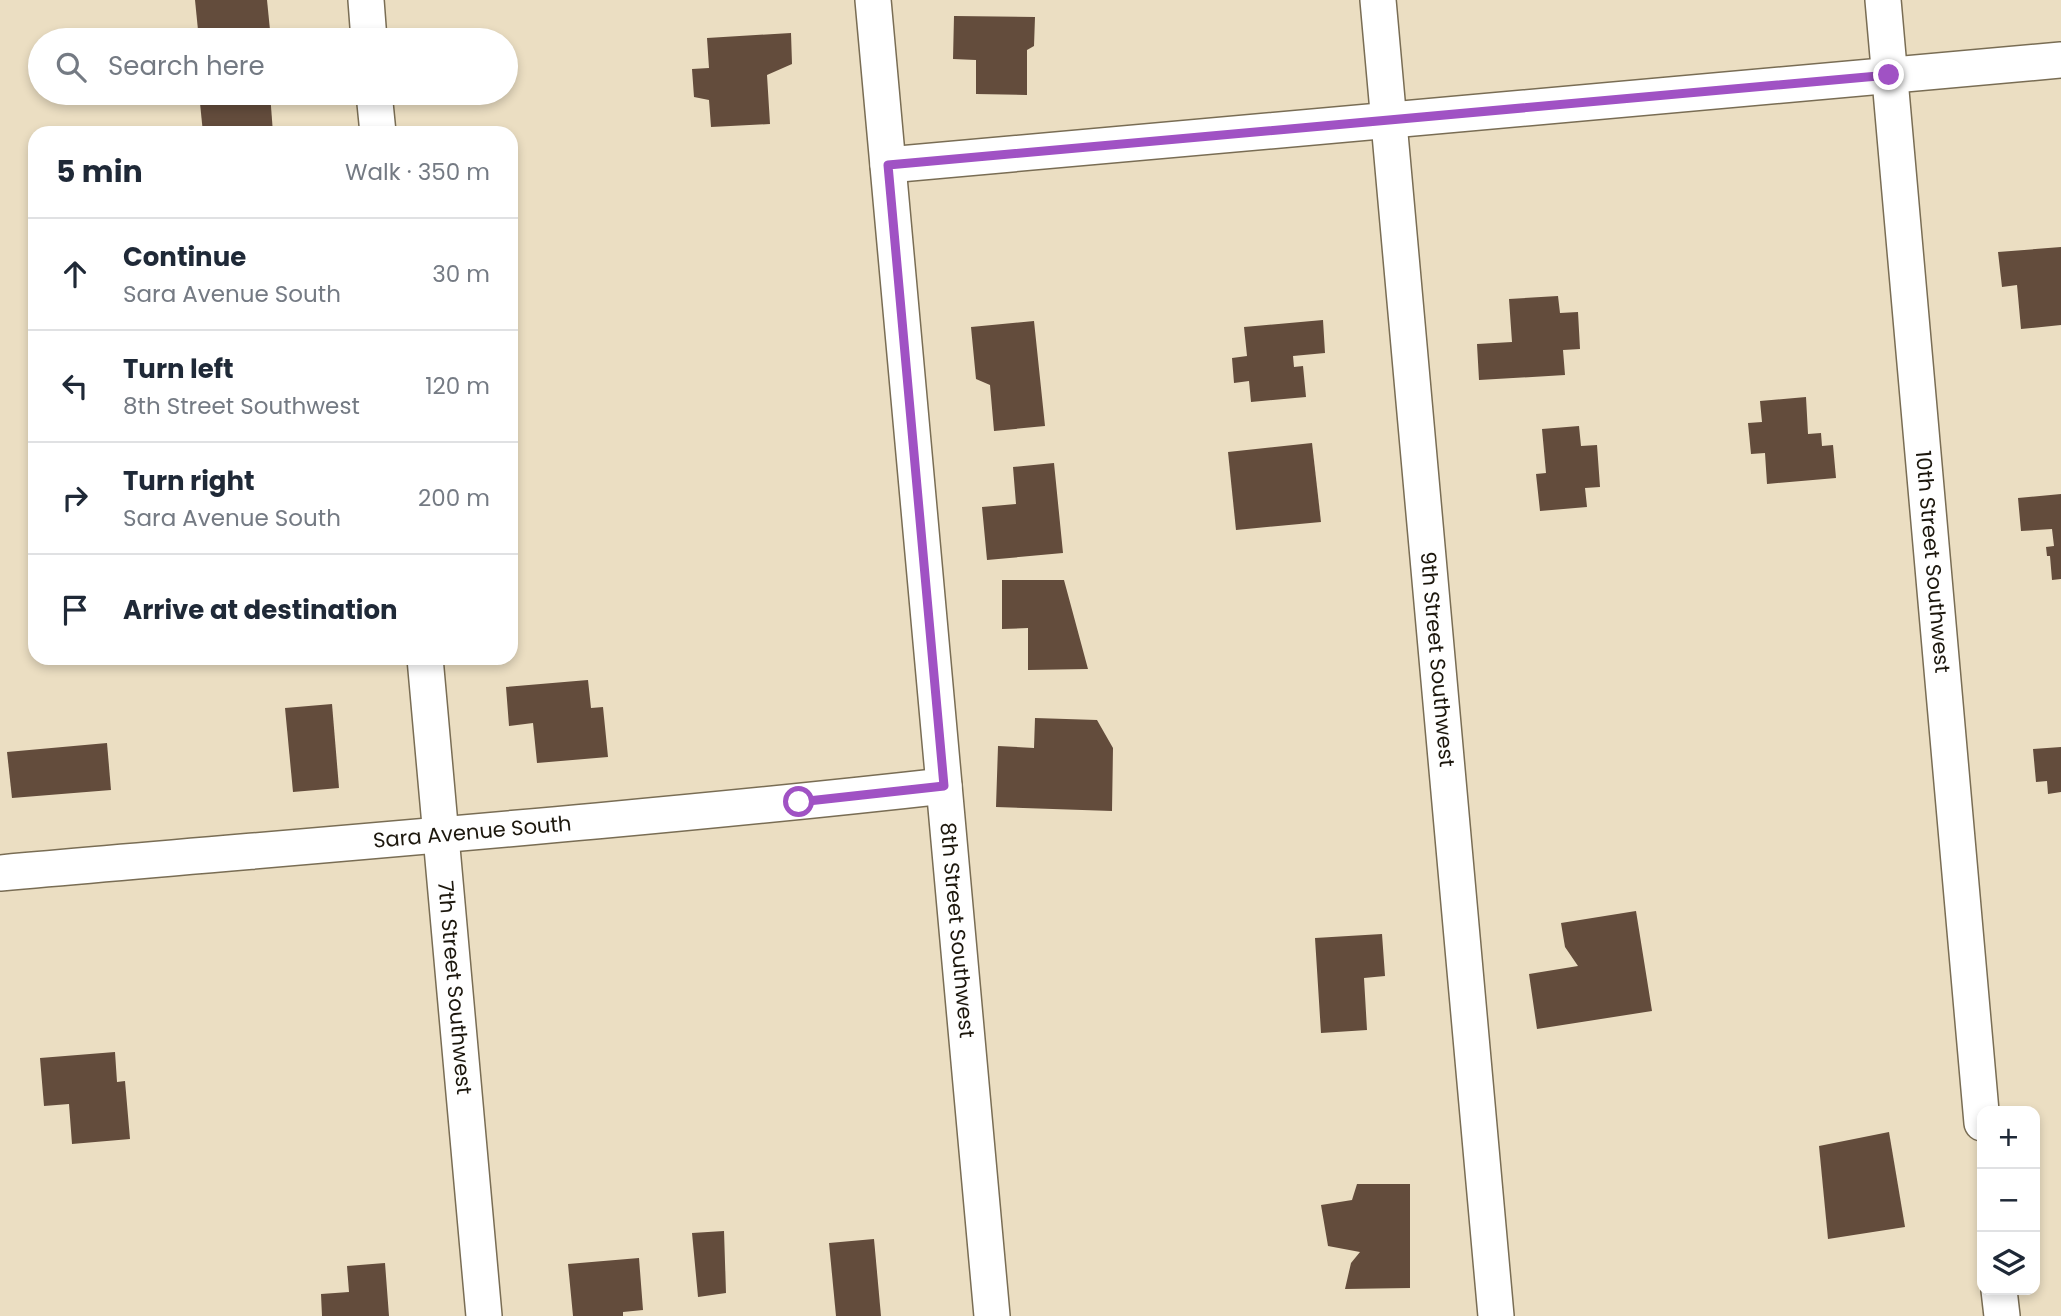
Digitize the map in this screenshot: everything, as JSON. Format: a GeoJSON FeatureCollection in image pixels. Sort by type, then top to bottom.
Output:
{"type":"FeatureCollection","features":[{"type":"Feature","properties":{"kind":"street"},"geometry":{"type":"LineString","coordinates":[[366,0],[368,28]]}},
{"type":"Feature","properties":{"kind":"street","name":"8th Street Southwest"},"geometry":{"type":"LineString","coordinates":[[873,0],[992,1316]]}},
{"type":"Feature","properties":{"kind":"street","name":"9th Street Southwest"},"geometry":{"type":"LineString","coordinates":[[1378,0],[1496,1316]]}},
{"type":"Feature","properties":{"kind":"street","name":"10th Street Southwest"},"geometry":{"type":"LineString","coordinates":[[1883,0],[1980,1106]]}},
{"type":"Feature","properties":{"kind":"street"},"geometry":{"type":"LineString","coordinates":[[888,165],[2061,60]]}},
{"type":"Feature","properties":{"kind":"street"},"geometry":{"type":"LineString","coordinates":[[375,105],[377,126]]}},
{"type":"Feature","properties":{"kind":"street","name":"7th Street Southwest"},"geometry":{"type":"LineString","coordinates":[[426,665],[484,1316]]}},
{"type":"Feature","properties":{"kind":"street","name":"Sara Avenue South"},"geometry":{"type":"LineString","coordinates":[[0,873],[441,836],[944,786]]}},
{"type":"Feature","properties":{"kind":"street"},"geometry":{"type":"LineString","coordinates":[[2000,1295],[2002,1316]]}},
{"type":"Feature","properties":{"kind":"building"},"geometry":{"type":"Polygon","coordinates":[[[195,0],[267,0],[270,28],[198,28],[195,0]]]}},
{"type":"Feature","properties":{"kind":"building"},"geometry":{"type":"Polygon","coordinates":[[[954,16],[1035,17],[1034,46],[1027,50],[1027,95],[976,94],[976,60],[953,59],[954,16]]]}},
{"type":"Feature","properties":{"kind":"building"},"geometry":{"type":"Polygon","coordinates":[[[791,33],[792,64],[767,75],[770,124],[711,127],[709,100],[694,97],[692,69],[709,68],[707,38],[791,33]]]}},
{"type":"Feature","properties":{"kind":"building"},"geometry":{"type":"Polygon","coordinates":[[[200,105],[271,105],[272,126],[202,126],[200,105]]]}},
{"type":"Feature","properties":{"kind":"building"},"geometry":{"type":"Polygon","coordinates":[[[2061,247],[2061,325],[2021,329],[2017,285],[2002,287],[1998,252],[2061,247]]]}},
{"type":"Feature","properties":{"kind":"building"},"geometry":{"type":"Polygon","coordinates":[[[1558,296],[1560,313],[1578,312],[1580,349],[1563,350],[1565,375],[1479,380],[1477,344],[1512,342],[1509,299],[1558,296]]]}},
{"type":"Feature","properties":{"kind":"building"},"geometry":{"type":"Polygon","coordinates":[[[1323,320],[1325,353],[1293,356],[1294,367],[1303,366],[1306,397],[1251,402],[1249,381],[1234,383],[1232,358],[1247,356],[1244,327],[1323,320]]]}},
{"type":"Feature","properties":{"kind":"building"},"geometry":{"type":"Polygon","coordinates":[[[1034,321],[1045,426],[994,431],[990,385],[976,379],[971,327],[1034,321]]]}},
{"type":"Feature","properties":{"kind":"building"},"geometry":{"type":"Polygon","coordinates":[[[1806,397],[1808,434],[1821,433],[1822,446],[1833,445],[1836,478],[1767,484],[1765,453],[1751,454],[1748,423],[1762,422],[1760,401],[1806,397]]]}},
{"type":"Feature","properties":{"kind":"building"},"geometry":{"type":"Polygon","coordinates":[[[1579,426],[1581,446],[1597,445],[1600,487],[1585,488],[1587,507],[1540,511],[1536,474],[1546,473],[1542,429],[1579,426]]]}},
{"type":"Feature","properties":{"kind":"building"},"geometry":{"type":"Polygon","coordinates":[[[1312,443],[1321,522],[1236,530],[1228,452],[1312,443]]]}},
{"type":"Feature","properties":{"kind":"building"},"geometry":{"type":"Polygon","coordinates":[[[1054,463],[1063,553],[987,560],[982,507],[1016,504],[1013,467],[1054,463]]]}},
{"type":"Feature","properties":{"kind":"building"},"geometry":{"type":"Polygon","coordinates":[[[2061,494],[2061,579],[2052,580],[2050,556],[2047,556],[2046,547],[2054,546],[2052,529],[2021,531],[2018,498],[2061,494]]]}},
{"type":"Feature","properties":{"kind":"building"},"geometry":{"type":"Polygon","coordinates":[[[1002,580],[1064,580],[1088,669],[1028,670],[1028,628],[1002,629],[1002,580]]]}},
{"type":"Feature","properties":{"kind":"building"},"geometry":{"type":"Polygon","coordinates":[[[588,680],[591,708],[603,707],[608,757],[537,763],[533,723],[509,726],[506,687],[588,680]]]}},
{"type":"Feature","properties":{"kind":"building"},"geometry":{"type":"Polygon","coordinates":[[[332,704],[339,788],[293,792],[285,708],[332,704]]]}},
{"type":"Feature","properties":{"kind":"building"},"geometry":{"type":"Polygon","coordinates":[[[1035,718],[1097,720],[1113,748],[1112,811],[996,807],[998,746],[1034,748],[1035,718]]]}},
{"type":"Feature","properties":{"kind":"building"},"geometry":{"type":"Polygon","coordinates":[[[107,743],[111,790],[12,798],[7,752],[107,743]]]}},
{"type":"Feature","properties":{"kind":"building"},"geometry":{"type":"Polygon","coordinates":[[[2061,747],[2061,792],[2048,794],[2047,781],[2036,782],[2033,749],[2061,747]]]}},
{"type":"Feature","properties":{"kind":"building"},"geometry":{"type":"Polygon","coordinates":[[[1636,911],[1652,1011],[1537,1029],[1529,974],[1578,966],[1565,947],[1561,923],[1636,911]]]}},
{"type":"Feature","properties":{"kind":"building"},"geometry":{"type":"Polygon","coordinates":[[[1382,934],[1385,976],[1364,978],[1367,1030],[1321,1033],[1315,938],[1382,934]]]}},
{"type":"Feature","properties":{"kind":"building"},"geometry":{"type":"Polygon","coordinates":[[[115,1052],[117,1082],[125,1081],[130,1139],[72,1144],[69,1104],[44,1106],[40,1058],[115,1052]]]}},
{"type":"Feature","properties":{"kind":"building"},"geometry":{"type":"Polygon","coordinates":[[[1889,1132],[1905,1227],[1828,1239],[1819,1146],[1889,1132]]]}},
{"type":"Feature","properties":{"kind":"building"},"geometry":{"type":"Polygon","coordinates":[[[1357,1184],[1410,1184],[1410,1288],[1345,1289],[1351,1263],[1360,1252],[1328,1246],[1321,1205],[1352,1200],[1357,1184]]]}},
{"type":"Feature","properties":{"kind":"building"},"geometry":{"type":"Polygon","coordinates":[[[724,1231],[726,1293],[698,1297],[692,1233],[724,1231]]]}},
{"type":"Feature","properties":{"kind":"building"},"geometry":{"type":"Polygon","coordinates":[[[874,1239],[881,1316],[836,1316],[829,1243],[874,1239]]]}},
{"type":"Feature","properties":{"kind":"building"},"geometry":{"type":"Polygon","coordinates":[[[639,1258],[643,1310],[623,1312],[623,1316],[573,1316],[568,1264],[639,1258]]]}},
{"type":"Feature","properties":{"kind":"building"},"geometry":{"type":"Polygon","coordinates":[[[385,1263],[389,1316],[322,1316],[321,1294],[349,1292],[347,1266],[385,1263]]]}},
{"type":"Feature","properties":{"kind":"route"},"geometry":{"type":"LineString","coordinates":[[799,802],[944,786],[888,165],[1889,75]]}}]}
